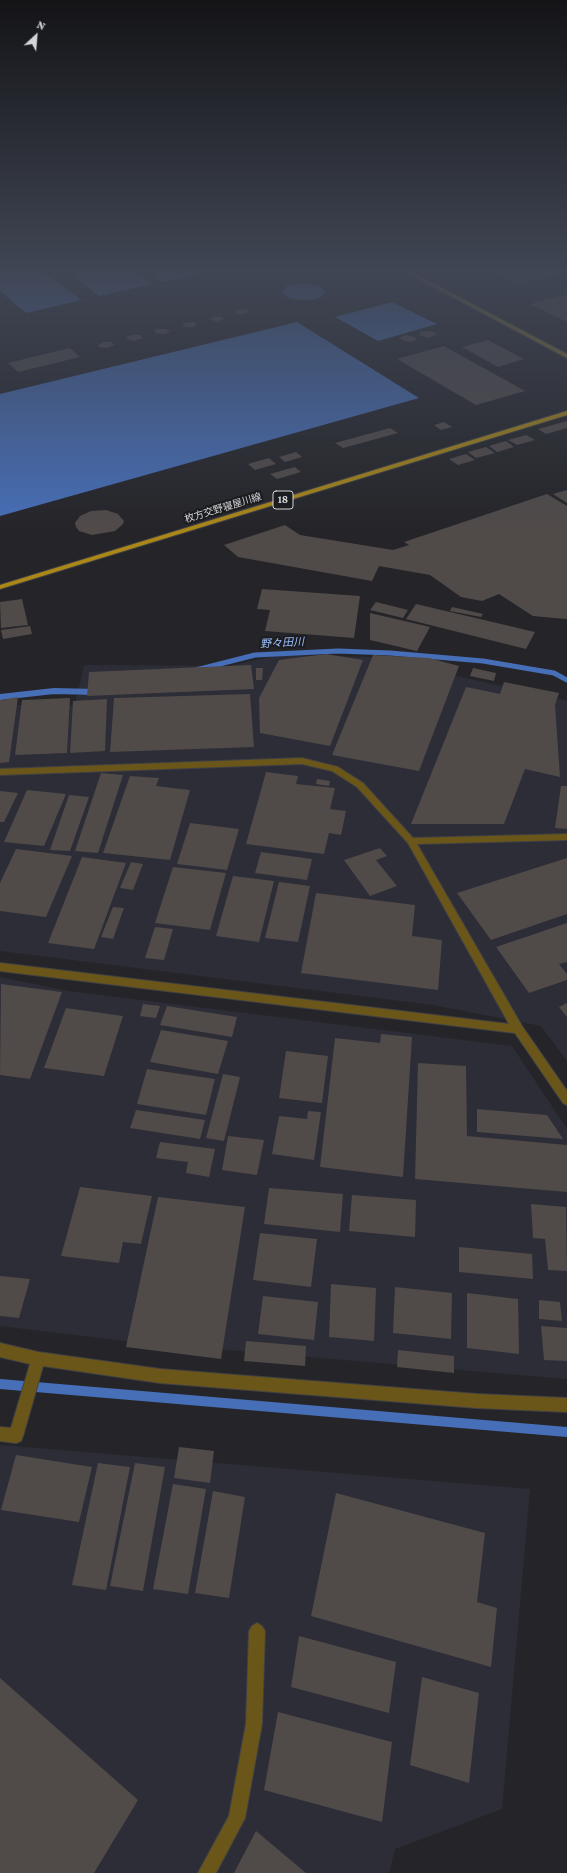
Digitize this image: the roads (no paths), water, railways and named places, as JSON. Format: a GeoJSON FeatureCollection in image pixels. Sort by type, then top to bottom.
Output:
{"type":"FeatureCollection","features":[{"type":"Feature","properties":{"kind":"main road","name":"枚方交野寝屋川線"},"geometry":{"type":"LineString","coordinates":[[0,588],[567,413]]}},
{"type":"Feature","properties":{"kind":"street"},"geometry":{"type":"LineString","coordinates":[[0,772],[302,761],[335,769],[360,785],[411,841],[518,1029],[567,1100]]}},
{"type":"Feature","properties":{"kind":"street"},"geometry":{"type":"LineString","coordinates":[[411,841],[567,837]]}},
{"type":"Feature","properties":{"kind":"street"},"geometry":{"type":"LineString","coordinates":[[0,967],[518,1029]]}},
{"type":"Feature","properties":{"kind":"street"},"geometry":{"type":"LineString","coordinates":[[0,1350],[37,1364],[168,1377],[478,1401],[567,1405]]}},
{"type":"Feature","properties":{"kind":"street"},"geometry":{"type":"LineString","coordinates":[[0,1434],[16,1436],[24,1413],[37,1364]]}},
{"type":"Feature","properties":{"kind":"street"},"geometry":{"type":"LineString","coordinates":[[207,1873],[237,1818],[254,1724],[257,1631]]}},
{"type":"Feature","properties":{"kind":"water"},"geometry":{"type":"Polygon","coordinates":[[[151,357],[354,357],[419,398],[0,516],[0,394],[151,357]]]}},
{"type":"Feature","properties":{"kind":"waterway","name":"野々田川"},"geometry":{"type":"LineString","coordinates":[[196,670],[255,655],[338,651],[390,653],[483,661],[554,673],[567,680]]}},
{"type":"Feature","properties":{"kind":"waterway","name":"野々田川"},"geometry":{"type":"LineString","coordinates":[[0,697],[54,691],[97,692]]}},
{"type":"Feature","properties":{"kind":"waterway"},"geometry":{"type":"LineString","coordinates":[[0,1384],[567,1432]]}}]}
